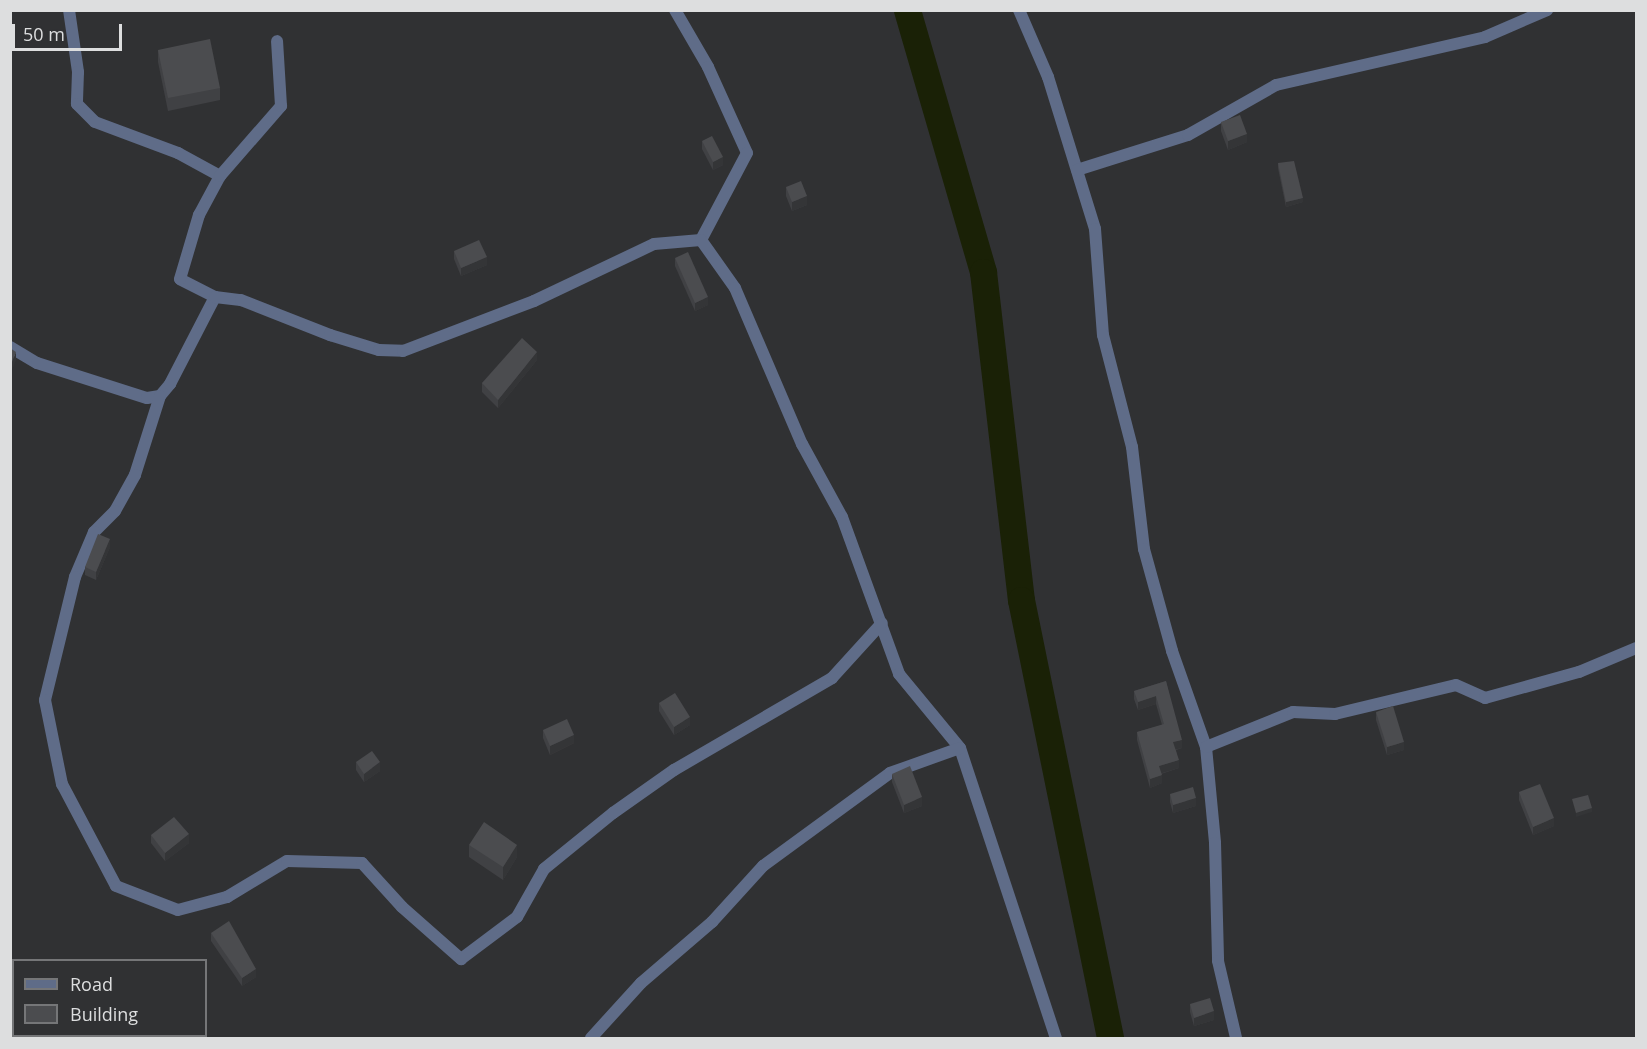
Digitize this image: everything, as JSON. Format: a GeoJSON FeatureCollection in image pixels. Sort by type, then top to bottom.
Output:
{"type":"FeatureCollection","features":[{"type":"Feature","properties":{"kind":"street"},"geometry":{"type":"LineString","coordinates":[[69,10],[78,72],[77,104],[95,122],[178,153],[220,176]]}},
{"type":"Feature","properties":{"kind":"street"},"geometry":{"type":"LineString","coordinates":[[675,10],[708,67],[747,153],[701,240]]}},
{"type":"Feature","properties":{"kind":"street"},"geometry":{"type":"LineString","coordinates":[[1019,10],[1048,77],[1095,229],[1103,335],[1132,447],[1144,549],[1172,651],[1206,747],[1215,843],[1218,961],[1236,1038]]}},
{"type":"Feature","properties":{"kind":"street"},"geometry":{"type":"LineString","coordinates":[[1077,170],[1188,135],[1276,85],[1485,37],[1547,10]]}},
{"type":"Feature","properties":{"kind":"street"},"geometry":{"type":"LineString","coordinates":[[277,41],[281,106],[220,176],[199,215],[180,279],[215,297],[241,300],[330,335],[379,350],[403,351],[534,301],[654,244],[701,240]]}},
{"type":"Feature","properties":{"kind":"street"},"geometry":{"type":"LineString","coordinates":[[701,240],[735,288],[802,444],[842,517],[899,674],[960,748],[1056,1038]]}},
{"type":"Feature","properties":{"kind":"street"},"geometry":{"type":"LineString","coordinates":[[215,297],[160,396],[135,475],[115,511],[94,532],[75,577],[45,700],[62,784],[116,886],[178,910],[227,897],[287,861],[362,863],[402,907],[461,959],[517,917],[544,869],[613,813],[674,770],[832,678],[882,623]]}},
{"type":"Feature","properties":{"kind":"street"},"geometry":{"type":"LineString","coordinates":[[10,348],[37,363],[147,398],[160,396]]}},
{"type":"Feature","properties":{"kind":"street"},"geometry":{"type":"LineString","coordinates":[[1206,747],[1293,712],[1335,714],[1456,685],[1485,698],[1579,672],[1636,648]]}},
{"type":"Feature","properties":{"kind":"street"},"geometry":{"type":"LineString","coordinates":[[591,1038],[641,983],[712,922],[763,866],[890,773],[960,748]]}},
{"type":"Feature","properties":{"kind":"building"},"geometry":{"type":"Polygon","coordinates":[[[210,39],[220,88],[168,98],[158,50],[210,39]]]}},
{"type":"Feature","properties":{"kind":"building"},"geometry":{"type":"Polygon","coordinates":[[[1240,115],[1247,134],[1228,141],[1221,122],[1240,115]]]}},
{"type":"Feature","properties":{"kind":"building"},"geometry":{"type":"Polygon","coordinates":[[[712,136],[723,157],[713,162],[702,141],[712,136]]]}},
{"type":"Feature","properties":{"kind":"building"},"geometry":{"type":"Polygon","coordinates":[[[1294,161],[1303,198],[1286,202],[1278,163],[1294,161]]]}},
{"type":"Feature","properties":{"kind":"building"},"geometry":{"type":"Polygon","coordinates":[[[801,181],[807,196],[792,202],[786,187],[801,181]]]}},
{"type":"Feature","properties":{"kind":"building"},"geometry":{"type":"Polygon","coordinates":[[[479,240],[487,257],[461,268],[454,251],[479,240]]]}},
{"type":"Feature","properties":{"kind":"building"},"geometry":{"type":"Polygon","coordinates":[[[688,252],[708,297],[695,303],[675,258],[688,252]]]}},
{"type":"Feature","properties":{"kind":"building"},"geometry":{"type":"Polygon","coordinates":[[[522,338],[537,352],[498,400],[482,383],[522,338]]]}},
{"type":"Feature","properties":{"kind":"building"},"geometry":{"type":"Polygon","coordinates":[[[10,348],[16,352],[10,367],[10,348]]]}},
{"type":"Feature","properties":{"kind":"building"},"geometry":{"type":"Polygon","coordinates":[[[98,534],[110,539],[96,572],[85,567],[98,534]]]}},
{"type":"Feature","properties":{"kind":"building"},"geometry":{"type":"Polygon","coordinates":[[[1166,681],[1182,740],[1173,742],[1179,760],[1159,766],[1162,775],[1150,779],[1137,732],[1164,724],[1156,696],[1138,702],[1134,691],[1166,681]]]}},
{"type":"Feature","properties":{"kind":"building"},"geometry":{"type":"Polygon","coordinates":[[[675,693],[690,717],[674,727],[659,703],[675,693]]]}},
{"type":"Feature","properties":{"kind":"building"},"geometry":{"type":"Polygon","coordinates":[[[1393,706],[1404,742],[1387,747],[1376,712],[1393,706]]]}},
{"type":"Feature","properties":{"kind":"building"},"geometry":{"type":"Polygon","coordinates":[[[567,719],[574,735],[550,746],[543,730],[567,719]]]}},
{"type":"Feature","properties":{"kind":"building"},"geometry":{"type":"Polygon","coordinates":[[[372,751],[380,762],[364,774],[356,762],[372,751]]]}},
{"type":"Feature","properties":{"kind":"building"},"geometry":{"type":"Polygon","coordinates":[[[910,766],[922,797],[904,805],[892,774],[910,766]]]}},
{"type":"Feature","properties":{"kind":"building"},"geometry":{"type":"Polygon","coordinates":[[[1540,784],[1554,818],[1533,827],[1519,792],[1540,784]]]}},
{"type":"Feature","properties":{"kind":"building"},"geometry":{"type":"Polygon","coordinates":[[[1193,787],[1196,798],[1173,805],[1170,794],[1193,787]]]}},
{"type":"Feature","properties":{"kind":"building"},"geometry":{"type":"Polygon","coordinates":[[[1588,795],[1592,808],[1576,813],[1572,799],[1588,795]]]}},
{"type":"Feature","properties":{"kind":"building"},"geometry":{"type":"Polygon","coordinates":[[[174,817],[189,834],[165,853],[151,835],[174,817]]]}},
{"type":"Feature","properties":{"kind":"building"},"geometry":{"type":"Polygon","coordinates":[[[484,822],[517,845],[503,867],[469,845],[484,822]]]}},
{"type":"Feature","properties":{"kind":"building"},"geometry":{"type":"Polygon","coordinates":[[[229,921],[256,969],[242,978],[211,933],[229,921]]]}},
{"type":"Feature","properties":{"kind":"building"},"geometry":{"type":"Polygon","coordinates":[[[1210,998],[1214,1011],[1194,1018],[1190,1004],[1210,998]]]}},
{"type":"Feature","properties":{"kind":"waterway"},"geometry":{"type":"LineString","coordinates":[[907,10],[983,272],[1021,600],[1110,1038]]}}]}
